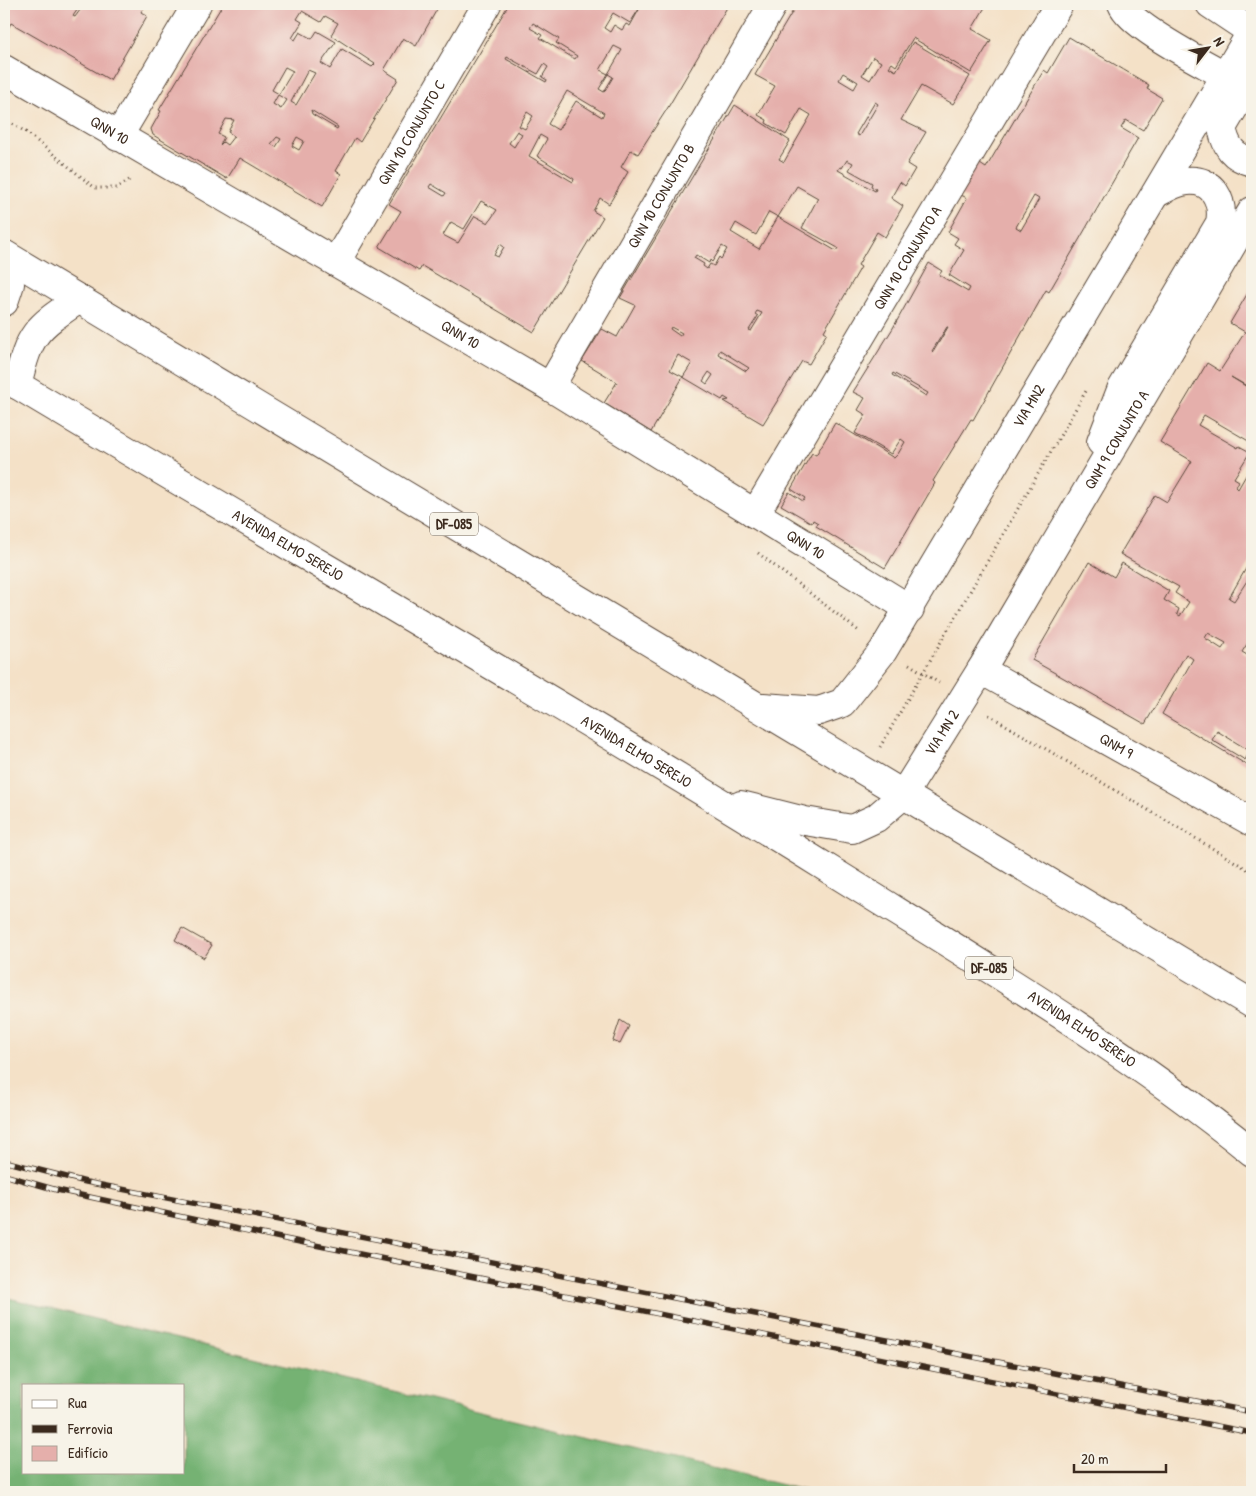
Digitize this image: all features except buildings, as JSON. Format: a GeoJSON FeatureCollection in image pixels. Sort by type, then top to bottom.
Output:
{"type":"FeatureCollection","features":[{"type":"Feature","properties":{"kind":"main road"},"geometry":{"type":"LineString","coordinates":[[118,137],[197,4]]}},
{"type":"Feature","properties":{"kind":"main road","name":"QNN 10 CONJUNTO C"},"geometry":{"type":"LineString","coordinates":[[336,262],[487,4]]}},
{"type":"Feature","properties":{"kind":"main road","name":"QNN 10 CONJUNTO B"},"geometry":{"type":"LineString","coordinates":[[550,387],[773,4]]}},
{"type":"Feature","properties":{"kind":"main road","name":"QNN 10 CONJUNTO A"},"geometry":{"type":"LineString","coordinates":[[756,514],[1059,4]]}},
{"type":"Feature","properties":{"kind":"main road"},"geometry":{"type":"LineString","coordinates":[[1122,4],[1126,12],[1141,25],[1226,76]]}},
{"type":"Feature","properties":{"kind":"main road"},"geometry":{"type":"LineString","coordinates":[[1210,4],[1252,32]]}},
{"type":"Feature","properties":{"kind":"main road","name":"VIA MN2"},"geometry":{"type":"LineString","coordinates":[[759,707],[819,711],[842,703],[883,650],[910,609],[1252,32]]}},
{"type":"Feature","properties":{"kind":"main road","name":"QNN 10"},"geometry":{"type":"LineString","coordinates":[[4,69],[550,387],[910,609]]}},
{"type":"Feature","properties":{"kind":"main road"},"geometry":{"type":"LineString","coordinates":[[1252,77],[1222,128],[1225,140],[1232,153],[1252,162]]}},
{"type":"Feature","properties":{"kind":"main road"},"geometry":{"type":"LineString","coordinates":[[1069,522],[1121,390],[1220,223],[1222,212],[1220,200],[1205,185],[1187,181],[1157,193]]}},
{"type":"Feature","properties":{"kind":"main road","name":"QNM 9 CONJUNTO A"},"geometry":{"type":"LineString","coordinates":[[980,670],[1252,211]]}},
{"type":"Feature","properties":{"kind":"main road"},"geometry":{"type":"LineString","coordinates":[[4,255],[10,284],[4,302]]}},
{"type":"Feature","properties":{"kind":"main road","name":"DF-085"},"geometry":{"type":"LineString","coordinates":[[4,255],[1252,1004]]}},
{"type":"Feature","properties":{"kind":"main road"},"geometry":{"type":"LineString","coordinates":[[10,381],[32,337],[45,322],[79,299]]}},
{"type":"Feature","properties":{"kind":"main road","name":"AVENIDA ELMO SEREJO"},"geometry":{"type":"LineString","coordinates":[[10,381],[716,798],[1084,1028],[1200,1110],[1252,1152]]}},
{"type":"Feature","properties":{"kind":"main road","name":"VIA MN 2"},"geometry":{"type":"LineString","coordinates":[[716,798],[805,821],[852,829],[876,818],[903,795],[980,670]]}},
{"type":"Feature","properties":{"kind":"main road","name":"QNM 9"},"geometry":{"type":"LineString","coordinates":[[980,670],[1252,822]]}},
{"type":"Feature","properties":{"kind":"path"},"geometry":{"type":"LineString","coordinates":[[4,119],[26,132],[95,188],[117,188],[140,173]]}},
{"type":"Feature","properties":{"kind":"path"},"geometry":{"type":"LineString","coordinates":[[866,772],[922,671],[1088,388]]}},
{"type":"Feature","properties":{"kind":"path"},"geometry":{"type":"LineString","coordinates":[[753,549],[883,650],[922,671],[962,698],[1252,872]]}},
{"type":"Feature","properties":{"kind":"green space"},"geometry":{"type":"Polygon","coordinates":[[[4,1297],[812,1492],[4,1492],[4,1297]]]}},
{"type":"Feature","properties":{"kind":"railway"},"geometry":{"type":"LineString","coordinates":[[4,1161],[86,1182],[1252,1412]]}},
{"type":"Feature","properties":{"kind":"railway"},"geometry":{"type":"LineString","coordinates":[[4,1175],[57,1190],[285,1239],[1252,1433]]}}]}
